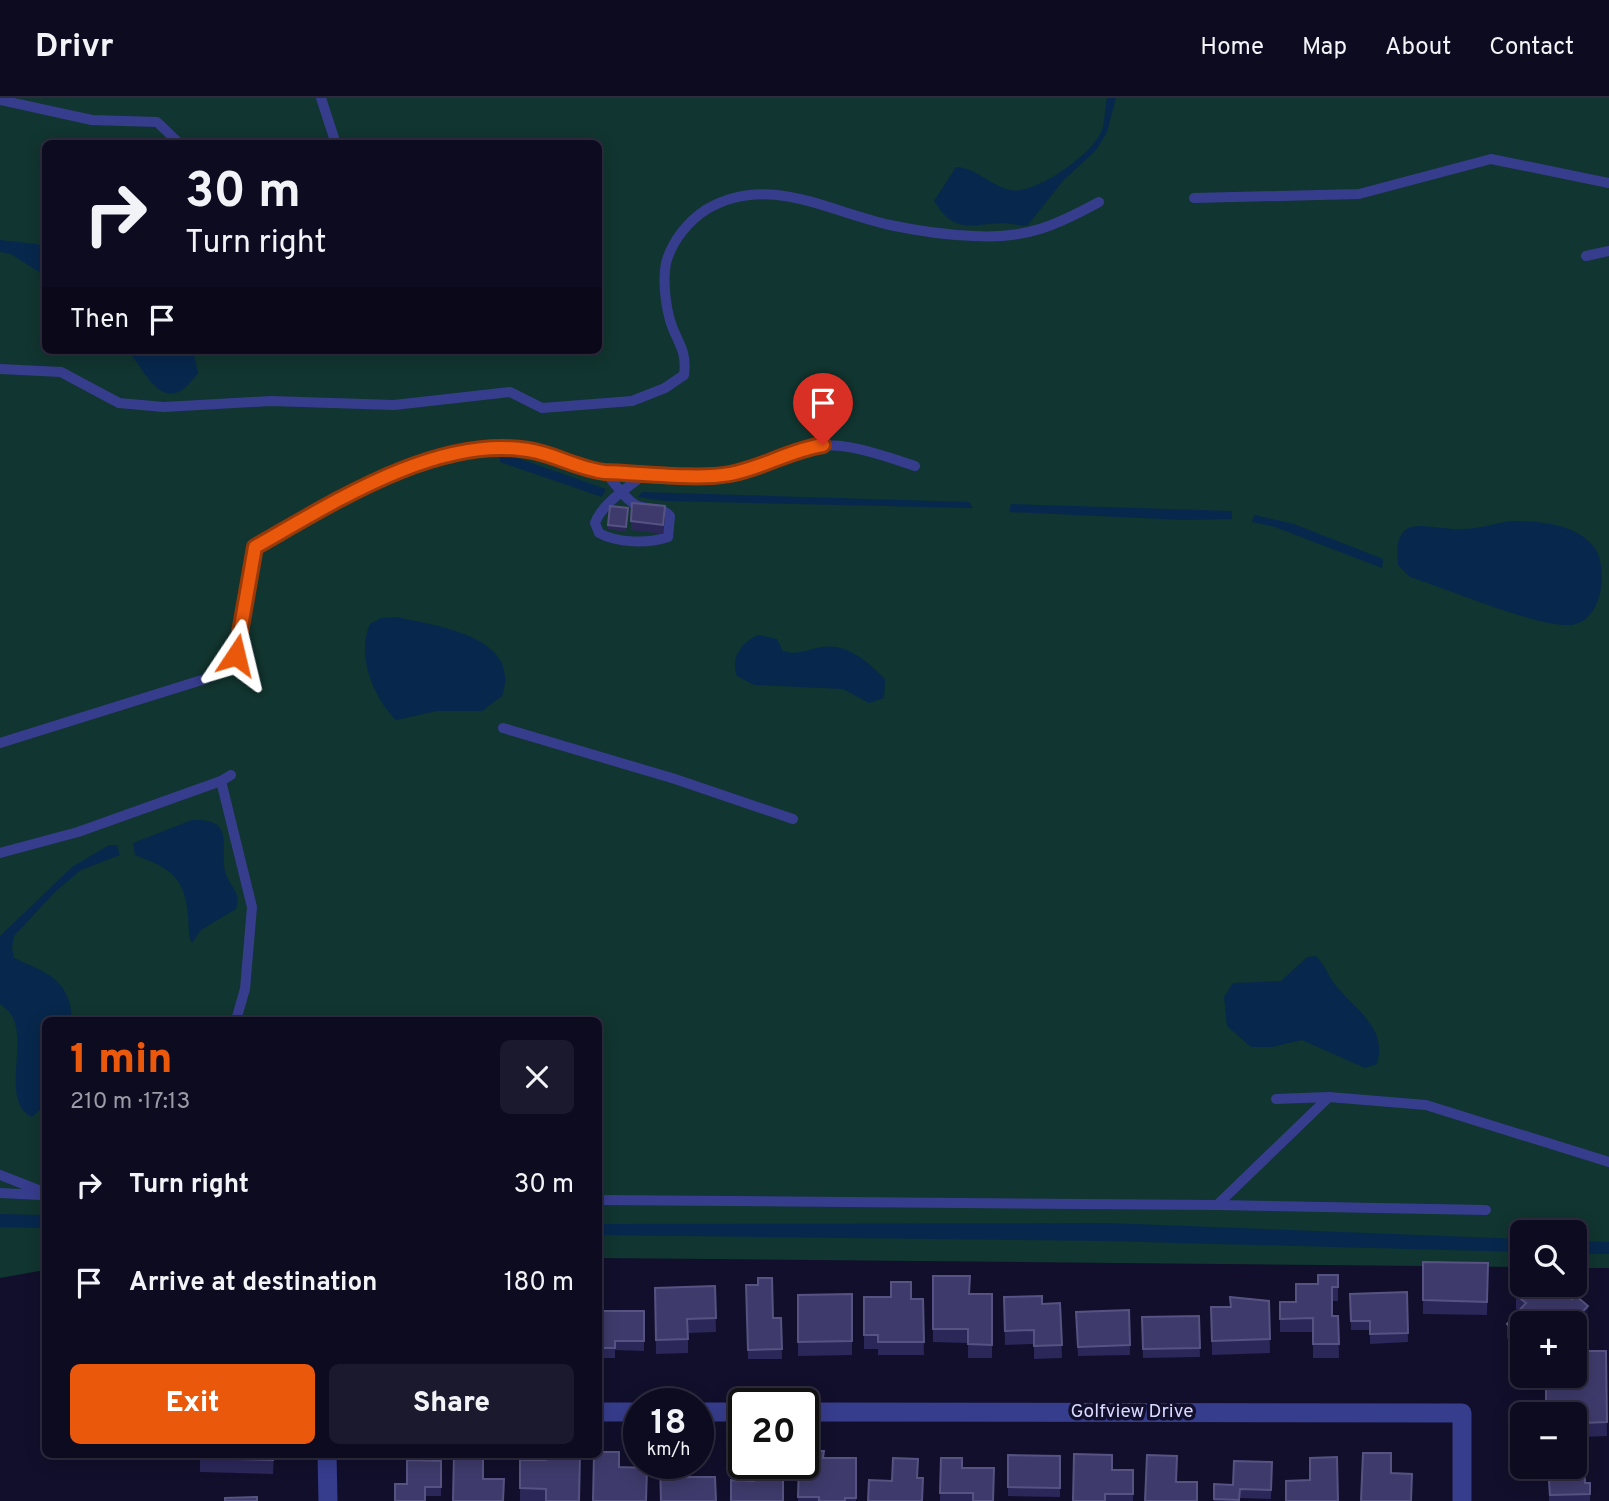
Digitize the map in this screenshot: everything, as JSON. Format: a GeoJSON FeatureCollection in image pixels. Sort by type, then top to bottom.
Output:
{"type":"FeatureCollection","features":[{"type":"Feature","properties":{"kind":"street"},"geometry":{"type":"LineString","coordinates":[[602,1412],[623,1412]]}},
{"type":"Feature","properties":{"kind":"street","name":"Golfview Drive"},"geometry":{"type":"LineString","coordinates":[[819,1412],[1462,1413],[1462,1501]]}},
{"type":"Feature","properties":{"kind":"street"},"geometry":{"type":"LineString","coordinates":[[327,1458],[328,1501]]}},
{"type":"Feature","properties":{"kind":"lane"},"geometry":{"type":"LineString","coordinates":[[321,98],[335,140]]}},
{"type":"Feature","properties":{"kind":"lane"},"geometry":{"type":"LineString","coordinates":[[0,100],[92,120],[158,122],[176,140]]}},
{"type":"Feature","properties":{"kind":"lane"},"geometry":{"type":"LineString","coordinates":[[1194,198],[1359,194],[1491,159],[1609,183]]}},
{"type":"Feature","properties":{"kind":"lane"},"geometry":{"type":"LineString","coordinates":[[0,369],[61,372],[119,403],[164,407],[271,401],[394,405],[510,392],[542,408],[632,401],[665,388],[684,375],[686,359],[669,318],[666,263],[679,235],[693,218],[714,205],[744,195],[773,194],[807,199],[888,225],[975,237],[1036,233],[1099,202]]}},
{"type":"Feature","properties":{"kind":"lane"},"geometry":{"type":"LineString","coordinates":[[1586,256],[1609,251]]}},
{"type":"Feature","properties":{"kind":"lane"},"geometry":{"type":"LineString","coordinates":[[0,743],[205,679],[236,655],[255,547],[361,487],[457,454],[501,448],[530,450],[587,470],[726,475],[754,469],[799,449],[823,445],[849,446],[915,466]]}},
{"type":"Feature","properties":{"kind":"lane"},"geometry":{"type":"LineString","coordinates":[[605,472],[623,493],[635,506],[665,511],[670,516],[668,537],[656,541],[630,540],[599,533],[595,523],[598,516],[623,493],[646,473]]}},
{"type":"Feature","properties":{"kind":"lane"},"geometry":{"type":"LineString","coordinates":[[503,728],[675,779],[793,818]]}},
{"type":"Feature","properties":{"kind":"lane"},"geometry":{"type":"LineString","coordinates":[[0,853],[78,832],[221,781],[231,775]]}},
{"type":"Feature","properties":{"kind":"lane"},"geometry":{"type":"LineString","coordinates":[[221,781],[252,907],[245,989],[237,1017]]}},
{"type":"Feature","properties":{"kind":"lane"},"geometry":{"type":"LineString","coordinates":[[1217,1205],[1329,1097]]}},
{"type":"Feature","properties":{"kind":"lane"},"geometry":{"type":"LineString","coordinates":[[1276,1099],[1329,1097],[1426,1105],[1609,1162]]}},
{"type":"Feature","properties":{"kind":"lane"},"geometry":{"type":"LineString","coordinates":[[0,1175],[42,1192]]}},
{"type":"Feature","properties":{"kind":"lane"},"geometry":{"type":"LineString","coordinates":[[0,1193],[42,1194]]}},
{"type":"Feature","properties":{"kind":"lane"},"geometry":{"type":"LineString","coordinates":[[602,1200],[1486,1210]]}},
{"type":"Feature","properties":{"kind":"green space"},"geometry":{"type":"Polygon","coordinates":[[[0,98],[1609,98],[1609,1268],[1587,1268],[1587,1220],[1510,1220],[1510,1267],[602,1258],[602,1017],[42,1017],[42,1271],[0,1278],[0,98]]]}},
{"type":"Feature","properties":{"kind":"water"},"geometry":{"type":"Polygon","coordinates":[[[1107,98],[1116,98],[1107,132],[1096,150],[1063,181],[1027,226],[1004,223],[964,225],[949,219],[934,201],[956,167],[970,170],[1010,190],[1021,190],[1048,180],[1076,161],[1097,140],[1103,126],[1107,98]]]}},
{"type":"Feature","properties":{"kind":"water"},"geometry":{"type":"Polygon","coordinates":[[[0,240],[42,246],[42,274],[11,254],[0,252],[0,240]]]}},
{"type":"Feature","properties":{"kind":"water"},"geometry":{"type":"Polygon","coordinates":[[[130,354],[194,354],[198,373],[186,387],[176,393],[167,393],[150,381],[130,354]]]}},
{"type":"Feature","properties":{"kind":"water"},"geometry":{"type":"Polygon","coordinates":[[[506,454],[606,489],[602,497],[500,462],[500,457],[506,454]]]}},
{"type":"Feature","properties":{"kind":"water"},"geometry":{"type":"Polygon","coordinates":[[[642,492],[969,502],[973,508],[665,501],[638,497],[642,492]]]}},
{"type":"Feature","properties":{"kind":"water"},"geometry":{"type":"Polygon","coordinates":[[[1011,504],[1232,511],[1232,519],[1185,520],[1009,512],[1011,504]]]}},
{"type":"Feature","properties":{"kind":"water"},"geometry":{"type":"Polygon","coordinates":[[[1254,515],[1294,524],[1383,559],[1382,568],[1275,527],[1252,522],[1254,515]]]}},
{"type":"Feature","properties":{"kind":"water"},"geometry":{"type":"Polygon","coordinates":[[[1510,521],[1544,523],[1567,528],[1578,533],[1595,548],[1602,582],[1600,595],[1589,616],[1569,625],[1536,620],[1410,577],[1398,565],[1398,547],[1406,529],[1425,526],[1467,529],[1510,521]]]}},
{"type":"Feature","properties":{"kind":"water"},"geometry":{"type":"Polygon","coordinates":[[[397,617],[453,630],[488,647],[500,660],[505,676],[502,696],[482,711],[437,711],[396,720],[374,688],[365,649],[370,624],[381,618],[397,617]]]}},
{"type":"Feature","properties":{"kind":"water"},"geometry":{"type":"Polygon","coordinates":[[[758,635],[777,639],[783,651],[798,652],[831,647],[857,655],[885,679],[884,698],[869,703],[843,689],[754,685],[737,676],[735,663],[742,647],[758,635]]]}},
{"type":"Feature","properties":{"kind":"water"},"geometry":{"type":"Polygon","coordinates":[[[192,820],[216,824],[221,829],[226,874],[238,898],[236,909],[201,930],[192,943],[186,902],[179,883],[166,869],[135,855],[133,843],[192,820]]]}},
{"type":"Feature","properties":{"kind":"water"},"geometry":{"type":"Polygon","coordinates":[[[109,845],[117,845],[120,855],[81,870],[56,891],[14,936],[14,958],[55,979],[67,995],[72,1017],[42,1017],[42,1108],[32,1117],[23,1110],[18,1099],[16,1028],[11,1014],[0,1004],[0,936],[72,867],[109,845]]]}},
{"type":"Feature","properties":{"kind":"water"},"geometry":{"type":"Polygon","coordinates":[[[1316,956],[1337,987],[1374,1030],[1378,1040],[1377,1064],[1365,1068],[1302,1040],[1272,1047],[1251,1047],[1227,1026],[1224,997],[1233,983],[1281,981],[1307,957],[1316,956]]]}},
{"type":"Feature","properties":{"kind":"water"},"geometry":{"type":"Polygon","coordinates":[[[0,1214],[42,1215],[42,1228],[0,1227],[0,1214]]]}},
{"type":"Feature","properties":{"kind":"water"},"geometry":{"type":"Polygon","coordinates":[[[1107,1223],[1510,1239],[1510,1252],[1104,1241],[602,1235],[602,1224],[1107,1223]]]}},
{"type":"Feature","properties":{"kind":"water"},"geometry":{"type":"Polygon","coordinates":[[[1587,1241],[1609,1242],[1609,1254],[1587,1254],[1587,1241]]]}},
{"type":"Feature","properties":{"kind":"building"},"geometry":{"type":"Polygon","coordinates":[[[632,503],[665,506],[663,525],[631,521],[632,503]]]}},
{"type":"Feature","properties":{"kind":"building"},"geometry":{"type":"Polygon","coordinates":[[[610,506],[628,508],[626,527],[608,525],[610,506]]]}},
{"type":"Feature","properties":{"kind":"building"},"geometry":{"type":"Polygon","coordinates":[[[1423,1262],[1488,1263],[1487,1302],[1423,1300],[1423,1262]]]}},
{"type":"Feature","properties":{"kind":"building"},"geometry":{"type":"Polygon","coordinates":[[[1318,1275],[1338,1275],[1338,1287],[1332,1287],[1332,1316],[1338,1316],[1339,1344],[1313,1344],[1313,1318],[1280,1319],[1280,1302],[1296,1302],[1296,1284],[1318,1284],[1318,1275]]]}},
{"type":"Feature","properties":{"kind":"building"},"geometry":{"type":"Polygon","coordinates":[[[933,1276],[970,1276],[969,1294],[992,1294],[992,1345],[968,1344],[968,1329],[933,1329],[933,1276]]]}},
{"type":"Feature","properties":{"kind":"building"},"geometry":{"type":"Polygon","coordinates":[[[758,1278],[772,1278],[773,1318],[781,1318],[782,1349],[748,1350],[746,1285],[758,1285],[758,1278]]]}},
{"type":"Feature","properties":{"kind":"building"},"geometry":{"type":"Polygon","coordinates":[[[891,1282],[911,1282],[911,1299],[923,1299],[924,1342],[878,1342],[878,1335],[864,1335],[864,1297],[891,1297],[891,1282]]]}},
{"type":"Feature","properties":{"kind":"building"},"geometry":{"type":"Polygon","coordinates":[[[715,1286],[716,1318],[687,1319],[688,1339],[656,1340],[655,1288],[715,1286]]]}},
{"type":"Feature","properties":{"kind":"building"},"geometry":{"type":"Polygon","coordinates":[[[1407,1292],[1408,1333],[1370,1334],[1370,1321],[1351,1321],[1350,1294],[1407,1292]]]}},
{"type":"Feature","properties":{"kind":"building"},"geometry":{"type":"Polygon","coordinates":[[[852,1294],[852,1341],[798,1342],[798,1295],[852,1294]]]}},
{"type":"Feature","properties":{"kind":"building"},"geometry":{"type":"Polygon","coordinates":[[[1042,1296],[1042,1304],[1060,1303],[1062,1345],[1034,1346],[1034,1330],[1005,1331],[1004,1297],[1042,1296]]]}},
{"type":"Feature","properties":{"kind":"building"},"geometry":{"type":"Polygon","coordinates":[[[1230,1297],[1269,1301],[1270,1339],[1212,1341],[1211,1307],[1231,1307],[1230,1297]]]}},
{"type":"Feature","properties":{"kind":"building"},"geometry":{"type":"Polygon","coordinates":[[[1518,1297],[1577,1297],[1588,1306],[1583,1311],[1519,1311],[1526,1303],[1518,1297]]]}},
{"type":"Feature","properties":{"kind":"building"},"geometry":{"type":"Polygon","coordinates":[[[1129,1310],[1130,1345],[1078,1347],[1076,1312],[1129,1310]]]}},
{"type":"Feature","properties":{"kind":"building"},"geometry":{"type":"Polygon","coordinates":[[[602,1311],[644,1311],[644,1341],[615,1341],[615,1348],[602,1348],[602,1311]]]}},
{"type":"Feature","properties":{"kind":"building"},"geometry":{"type":"Polygon","coordinates":[[[1199,1316],[1200,1348],[1143,1349],[1142,1317],[1199,1316]]]}},
{"type":"Feature","properties":{"kind":"building"},"geometry":{"type":"Polygon","coordinates":[[[1587,1351],[1606,1351],[1607,1422],[1587,1423],[1587,1402],[1546,1402],[1546,1388],[1587,1388],[1587,1351]]]}},
{"type":"Feature","properties":{"kind":"building"},"geometry":{"type":"Polygon","coordinates":[[[819,1451],[824,1451],[823,1458],[856,1458],[856,1498],[845,1498],[845,1501],[819,1501],[819,1497],[798,1497],[799,1479],[819,1479],[819,1451]]]}},
{"type":"Feature","properties":{"kind":"building"},"geometry":{"type":"Polygon","coordinates":[[[602,1452],[619,1452],[619,1467],[623,1467],[623,1479],[647,1479],[646,1501],[593,1501],[594,1458],[602,1458],[602,1452]]]}},
{"type":"Feature","properties":{"kind":"building"},"geometry":{"type":"Polygon","coordinates":[[[1363,1453],[1391,1453],[1391,1473],[1412,1474],[1411,1501],[1361,1501],[1363,1453]]]}},
{"type":"Feature","properties":{"kind":"building"},"geometry":{"type":"Polygon","coordinates":[[[1074,1454],[1112,1455],[1112,1470],[1133,1470],[1133,1494],[1105,1494],[1105,1501],[1073,1501],[1074,1454]]]}},
{"type":"Feature","properties":{"kind":"building"},"geometry":{"type":"Polygon","coordinates":[[[1008,1455],[1060,1456],[1060,1488],[1008,1487],[1008,1455]]]}},
{"type":"Feature","properties":{"kind":"building"},"geometry":{"type":"Polygon","coordinates":[[[1147,1455],[1177,1456],[1176,1482],[1197,1482],[1197,1501],[1145,1501],[1147,1455]]]}},
{"type":"Feature","properties":{"kind":"building"},"geometry":{"type":"Polygon","coordinates":[[[1337,1457],[1338,1501],[1286,1501],[1286,1481],[1310,1480],[1310,1458],[1337,1457]]]}},
{"type":"Feature","properties":{"kind":"building"},"geometry":{"type":"Polygon","coordinates":[[[200,1458],[273,1458],[273,1460],[200,1458]]]}},
{"type":"Feature","properties":{"kind":"building"},"geometry":{"type":"Polygon","coordinates":[[[454,1458],[483,1458],[483,1479],[504,1479],[503,1501],[453,1501],[454,1458]]]}},
{"type":"Feature","properties":{"kind":"building"},"geometry":{"type":"Polygon","coordinates":[[[580,1458],[579,1501],[546,1501],[546,1489],[520,1488],[520,1460],[580,1458]]]}},
{"type":"Feature","properties":{"kind":"building"},"geometry":{"type":"Polygon","coordinates":[[[893,1458],[918,1459],[917,1478],[923,1478],[922,1501],[868,1501],[869,1480],[892,1481],[893,1458]]]}},
{"type":"Feature","properties":{"kind":"building"},"geometry":{"type":"Polygon","coordinates":[[[941,1458],[962,1458],[962,1468],[994,1468],[993,1501],[973,1501],[973,1493],[940,1493],[941,1458]]]}},
{"type":"Feature","properties":{"kind":"building"},"geometry":{"type":"Polygon","coordinates":[[[407,1460],[441,1461],[441,1487],[425,1487],[425,1501],[395,1501],[395,1484],[407,1484],[407,1460]]]}},
{"type":"Feature","properties":{"kind":"building"},"geometry":{"type":"Polygon","coordinates":[[[1234,1461],[1272,1462],[1271,1490],[1240,1489],[1239,1500],[1214,1499],[1214,1484],[1233,1485],[1234,1461]]]}},
{"type":"Feature","properties":{"kind":"building"},"geometry":{"type":"Polygon","coordinates":[[[715,1477],[716,1501],[661,1501],[660,1479],[715,1477]]]}},
{"type":"Feature","properties":{"kind":"building"},"geometry":{"type":"Polygon","coordinates":[[[783,1479],[783,1501],[731,1501],[731,1480],[783,1479]]]}},
{"type":"Feature","properties":{"kind":"building"},"geometry":{"type":"Polygon","coordinates":[[[1549,1479],[1585,1479],[1585,1483],[1590,1483],[1590,1494],[1550,1495],[1549,1479]]]}},
{"type":"Feature","properties":{"kind":"building"},"geometry":{"type":"Polygon","coordinates":[[[257,1497],[257,1501],[225,1501],[225,1498],[257,1497]]]}},
{"type":"Feature","properties":{"kind":"route"},"geometry":{"type":"LineString","coordinates":[[236,655],[255,547],[361,487],[414,467],[457,454],[501,448],[530,450],[587,470],[726,475],[754,469],[799,449],[823,445]]}}]}
